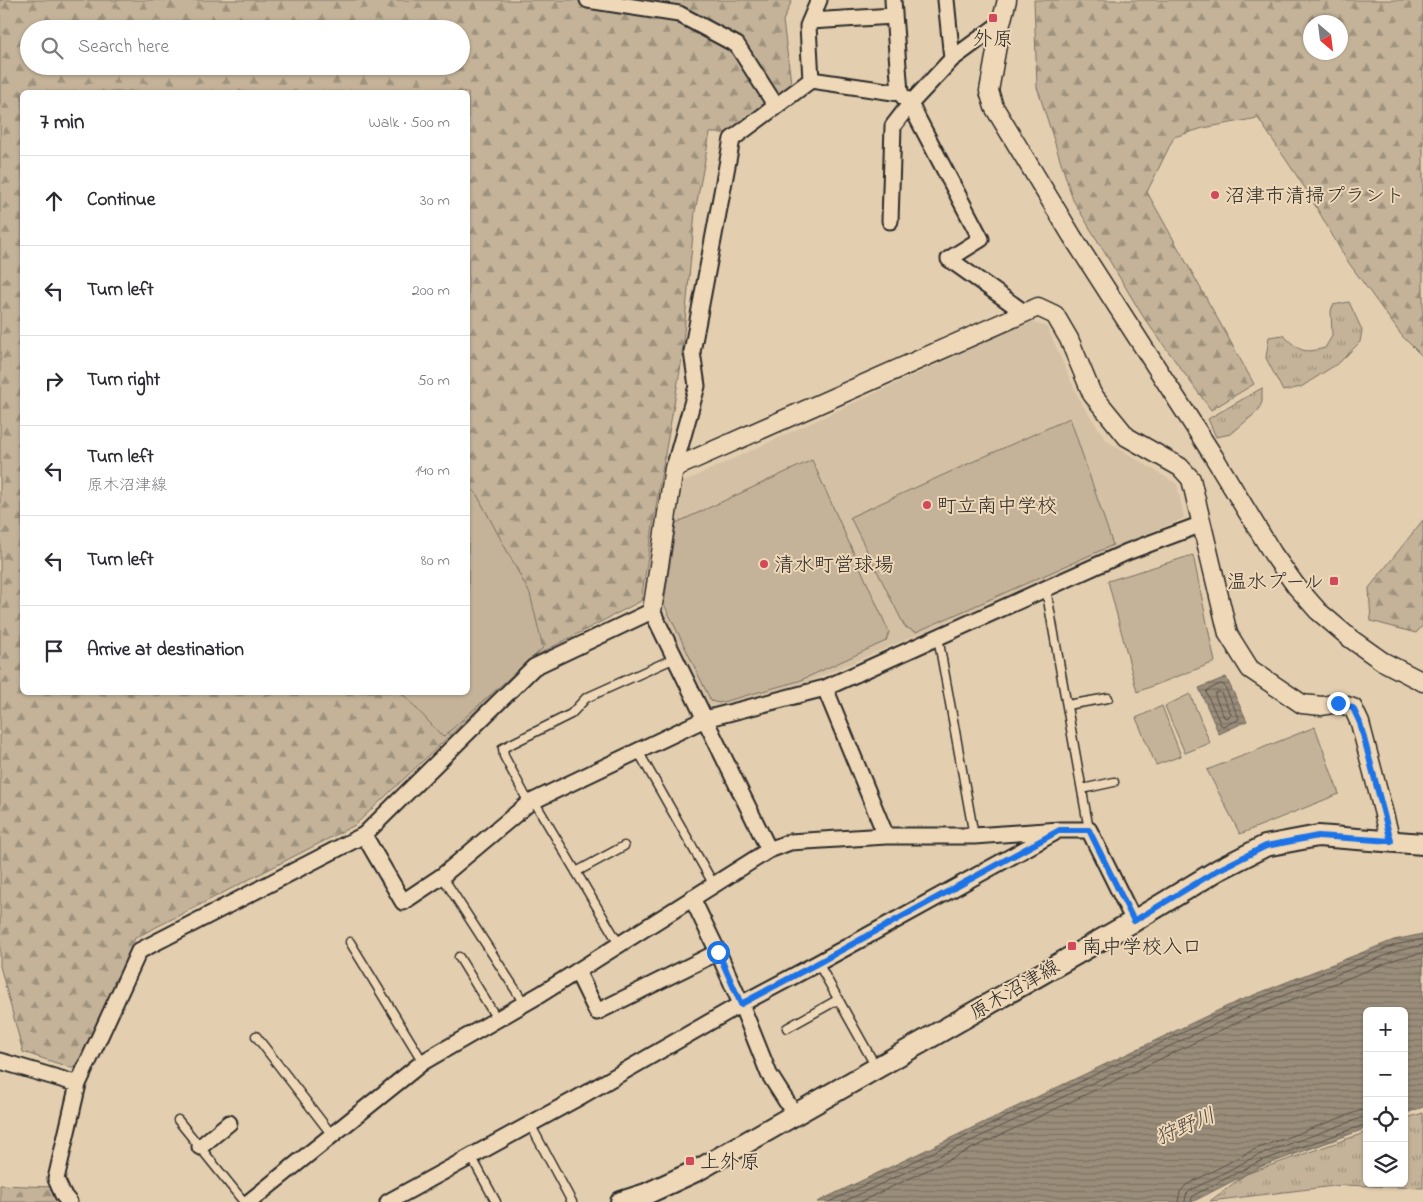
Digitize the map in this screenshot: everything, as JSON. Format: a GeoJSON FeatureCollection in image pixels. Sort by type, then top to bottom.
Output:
{"type":"FeatureCollection","features":[{"type":"Feature","properties":{"kind":"main road","name":"原木沼津線"},"geometry":{"type":"LineString","coordinates":[[621,1202],[646,1194],[698,1170],[1134,921],[1218,870],[1266,846],[1318,836],[1423,844]]}},
{"type":"Feature","properties":{"kind":"street"},"geometry":{"type":"LineString","coordinates":[[588,0],[680,14],[737,45],[776,106]]}},
{"type":"Feature","properties":{"kind":"street"},"geometry":{"type":"LineString","coordinates":[[811,80],[808,26],[819,0]]}},
{"type":"Feature","properties":{"kind":"street"},"geometry":{"type":"LineString","coordinates":[[893,0],[905,98],[981,239],[949,259],[1025,313]]}},
{"type":"Feature","properties":{"kind":"street"},"geometry":{"type":"LineString","coordinates":[[946,0],[952,59]]}},
{"type":"Feature","properties":{"kind":"street"},"geometry":{"type":"LineString","coordinates":[[1006,0],[989,91],[994,107],[1072,236],[1214,457],[1273,554],[1296,586],[1318,611],[1351,639],[1382,661],[1423,682]]}},
{"type":"Feature","properties":{"kind":"street"},"geometry":{"type":"LineString","coordinates":[[810,21],[894,16]]}},
{"type":"Feature","properties":{"kind":"street"},"geometry":{"type":"LineString","coordinates":[[890,221],[893,126],[905,98],[952,59],[1001,23]]}},
{"type":"Feature","properties":{"kind":"street"},"geometry":{"type":"LineString","coordinates":[[769,850],[652,611],[674,468],[697,386],[692,352],[732,138],[811,80],[905,98]]}},
{"type":"Feature","properties":{"kind":"street"},"geometry":{"type":"LineString","coordinates":[[674,468],[1038,307],[1055,315],[1069,339],[1092,394],[1127,437],[1180,467],[1191,479],[1228,634],[1250,669],[1302,704],[1322,706],[1338,703],[1353,708],[1360,723],[1391,841]]}},
{"type":"Feature","properties":{"kind":"street"},"geometry":{"type":"LineString","coordinates":[[364,835],[403,902],[442,876],[532,802],[705,719],[825,688],[1127,552],[1202,524]]}},
{"type":"Feature","properties":{"kind":"street"},"geometry":{"type":"LineString","coordinates":[[69,1202],[63,1195],[56,1179],[78,1084],[139,951],[364,835],[534,667],[652,611]]}},
{"type":"Feature","properties":{"kind":"street"},"geometry":{"type":"LineString","coordinates":[[825,688],[886,836]]}},
{"type":"Feature","properties":{"kind":"street"},"geometry":{"type":"LineString","coordinates":[[388,1202],[741,1004],[1060,830]]}},
{"type":"Feature","properties":{"kind":"street"},"geometry":{"type":"LineString","coordinates":[[249,1202],[423,1062],[577,971],[769,850],[790,842],[886,836],[974,836],[1060,830],[1089,830],[1134,921]]}},
{"type":"Feature","properties":{"kind":"street"},"geometry":{"type":"LineString","coordinates":[[692,898],[741,1004],[769,1074],[795,1115]]}},
{"type":"Feature","properties":{"kind":"street"},"geometry":{"type":"LineString","coordinates":[[577,971],[597,1012],[718,952]]}},
{"type":"Feature","properties":{"kind":"street"},"geometry":{"type":"LineString","coordinates":[[0,1061],[78,1084]]}},
{"type":"Feature","properties":{"kind":"street"},"geometry":{"type":"LineString","coordinates":[[200,1147],[229,1123]]}},
{"type":"Feature","properties":{"kind":"lane"},"geometry":{"type":"LineString","coordinates":[[1046,589],[1089,830]]}},
{"type":"Feature","properties":{"kind":"lane"},"geometry":{"type":"LineString","coordinates":[[938,637],[974,836]]}},
{"type":"Feature","properties":{"kind":"lane"},"geometry":{"type":"LineString","coordinates":[[619,944],[504,756],[504,748],[571,714],[586,698],[675,658]]}},
{"type":"Feature","properties":{"kind":"lane"},"geometry":{"type":"LineString","coordinates":[[1067,705],[1108,698]]}},
{"type":"Feature","properties":{"kind":"lane"},"geometry":{"type":"LineString","coordinates":[[638,751],[714,885]]}},
{"type":"Feature","properties":{"kind":"lane"},"geometry":{"type":"LineString","coordinates":[[1082,789],[1114,782]]}},
{"type":"Feature","properties":{"kind":"lane"},"geometry":{"type":"LineString","coordinates":[[576,872],[624,846]]}},
{"type":"Feature","properties":{"kind":"lane"},"geometry":{"type":"LineString","coordinates":[[442,876],[524,1003]]}},
{"type":"Feature","properties":{"kind":"lane"},"geometry":{"type":"LineString","coordinates":[[350,942],[423,1062]]}},
{"type":"Feature","properties":{"kind":"lane"},"geometry":{"type":"LineString","coordinates":[[459,957],[497,1019]]}},
{"type":"Feature","properties":{"kind":"lane"},"geometry":{"type":"LineString","coordinates":[[818,963],[877,1068]]}},
{"type":"Feature","properties":{"kind":"lane"},"geometry":{"type":"LineString","coordinates":[[786,1028],[839,999]]}},
{"type":"Feature","properties":{"kind":"lane"},"geometry":{"type":"LineString","coordinates":[[256,1036],[332,1135]]}},
{"type":"Feature","properties":{"kind":"lane"},"geometry":{"type":"LineString","coordinates":[[178,1120],[244,1202]]}},
{"type":"Feature","properties":{"kind":"lane"},"geometry":{"type":"LineString","coordinates":[[530,1124],[572,1202]]}},
{"type":"Feature","properties":{"kind":"lane"},"geometry":{"type":"LineString","coordinates":[[471,1156],[496,1202]]}},
{"type":"Feature","properties":{"kind":"shaded area","name":"町立南中学校"},"geometry":{"type":"Polygon","coordinates":[[[1031,321],[1047,327],[1080,401],[1107,441],[1177,484],[1184,518],[801,685],[717,708],[708,705],[661,606],[675,492],[681,483],[1031,321]]]}},
{"type":"Feature","properties":{"kind":"green space"},"geometry":{"type":"Polygon","coordinates":[[[0,0],[792,0],[783,21],[792,90],[730,133],[710,133],[695,212],[681,365],[641,601],[533,657],[355,825],[135,938],[78,1070],[23,1052],[0,966],[0,0]]]}},
{"type":"Feature","properties":{"kind":"green space"},"geometry":{"type":"Polygon","coordinates":[[[1034,0],[1423,0],[1423,357],[1402,336],[1346,259],[1307,191],[1258,118],[1203,128],[1174,137],[1147,192],[1254,384],[1211,410],[1144,318],[1073,200],[1037,87],[1034,0]]]}},
{"type":"Feature","properties":{"kind":"green space"},"geometry":{"type":"Polygon","coordinates":[[[1349,302],[1362,330],[1360,342],[1340,362],[1301,387],[1283,391],[1266,358],[1269,337],[1283,335],[1298,348],[1306,351],[1325,348],[1332,336],[1331,311],[1333,305],[1349,302]]]}},
{"type":"Feature","properties":{"kind":"green space"},"geometry":{"type":"Polygon","coordinates":[[[1262,388],[1262,402],[1258,411],[1231,434],[1216,437],[1208,419],[1262,388]]]}},
{"type":"Feature","properties":{"kind":"green space"},"geometry":{"type":"Polygon","coordinates":[[[1070,418],[1113,545],[916,632],[905,627],[850,517],[1070,418]]]}},
{"type":"Feature","properties":{"kind":"green space","name":"清水町営球場"},"geometry":{"type":"Polygon","coordinates":[[[812,460],[889,632],[886,641],[799,681],[719,703],[711,701],[664,604],[676,523],[812,460]]]}},
{"type":"Feature","properties":{"kind":"green space"},"geometry":{"type":"Polygon","coordinates":[[[470,488],[476,493],[530,594],[543,648],[443,737],[404,695],[470,695],[470,488]]]}},
{"type":"Feature","properties":{"kind":"green space"},"geometry":{"type":"Polygon","coordinates":[[[1423,520],[1423,625],[1416,633],[1371,621],[1369,588],[1423,520]]]}},
{"type":"Feature","properties":{"kind":"green space"},"geometry":{"type":"Polygon","coordinates":[[[1193,555],[1215,662],[1137,692],[1108,581],[1193,555]]]}},
{"type":"Feature","properties":{"kind":"green space"},"geometry":{"type":"Polygon","coordinates":[[[1190,694],[1210,743],[1185,753],[1165,706],[1190,694]]]}},
{"type":"Feature","properties":{"kind":"green space"},"geometry":{"type":"Polygon","coordinates":[[[1162,706],[1181,756],[1156,765],[1136,718],[1162,706]]]}},
{"type":"Feature","properties":{"kind":"green space"},"geometry":{"type":"Polygon","coordinates":[[[1315,727],[1339,794],[1240,834],[1207,770],[1315,727]]]}},
{"type":"Feature","properties":{"kind":"green space"},"geometry":{"type":"Polygon","coordinates":[[[1423,1113],[1423,1188],[1396,1187],[1408,1187],[1408,1118],[1423,1113]]]}},
{"type":"Feature","properties":{"kind":"green space"},"geometry":{"type":"Polygon","coordinates":[[[1363,1133],[1363,1186],[1342,1185],[1210,1201],[1246,1174],[1363,1133]]]}},
{"type":"Feature","properties":{"kind":"green space"},"geometry":{"type":"Polygon","coordinates":[[[0,1185],[53,1187],[63,1202],[0,1202],[0,1185]]]}},
{"type":"Feature","properties":{"kind":"water"},"geometry":{"type":"Polygon","coordinates":[[[1226,677],[1247,721],[1219,734],[1199,688],[1226,677]]]}},
{"type":"Feature","properties":{"kind":"water","name":"狩野川"},"geometry":{"type":"Polygon","coordinates":[[[1423,934],[1423,1107],[1408,1113],[1408,1007],[1363,1007],[1363,1129],[1260,1167],[1192,1202],[817,1202],[1236,1002],[1394,940],[1423,934]]]}},
{"type":"Feature","properties":{"kind":"place","name":"外原"},"geometry":{"type":"Point","coordinates":[993,18]}},
{"type":"Feature","properties":{"kind":"place","name":"沼津市清掃プラント"},"geometry":{"type":"Point","coordinates":[1215,195]}},
{"type":"Feature","properties":{"kind":"place","name":"町立南中学校"},"geometry":{"type":"Point","coordinates":[927,505]}},
{"type":"Feature","properties":{"kind":"place","name":"清水町営球場"},"geometry":{"type":"Point","coordinates":[764,564]}},
{"type":"Feature","properties":{"kind":"place","name":"温水プール"},"geometry":{"type":"Point","coordinates":[1334,581]}},
{"type":"Feature","properties":{"kind":"place","name":"南中学校入口"},"geometry":{"type":"Point","coordinates":[1072,946]}},
{"type":"Feature","properties":{"kind":"place","name":"上外原"},"geometry":{"type":"Point","coordinates":[690,1161]}},
{"type":"Feature","properties":{"kind":"route"},"geometry":{"type":"LineString","coordinates":[[718,952],[741,1004],[1060,830],[1089,830],[1134,921],[1218,870],[1266,846],[1318,836],[1391,841],[1360,723],[1353,708],[1338,703]]}}]}
